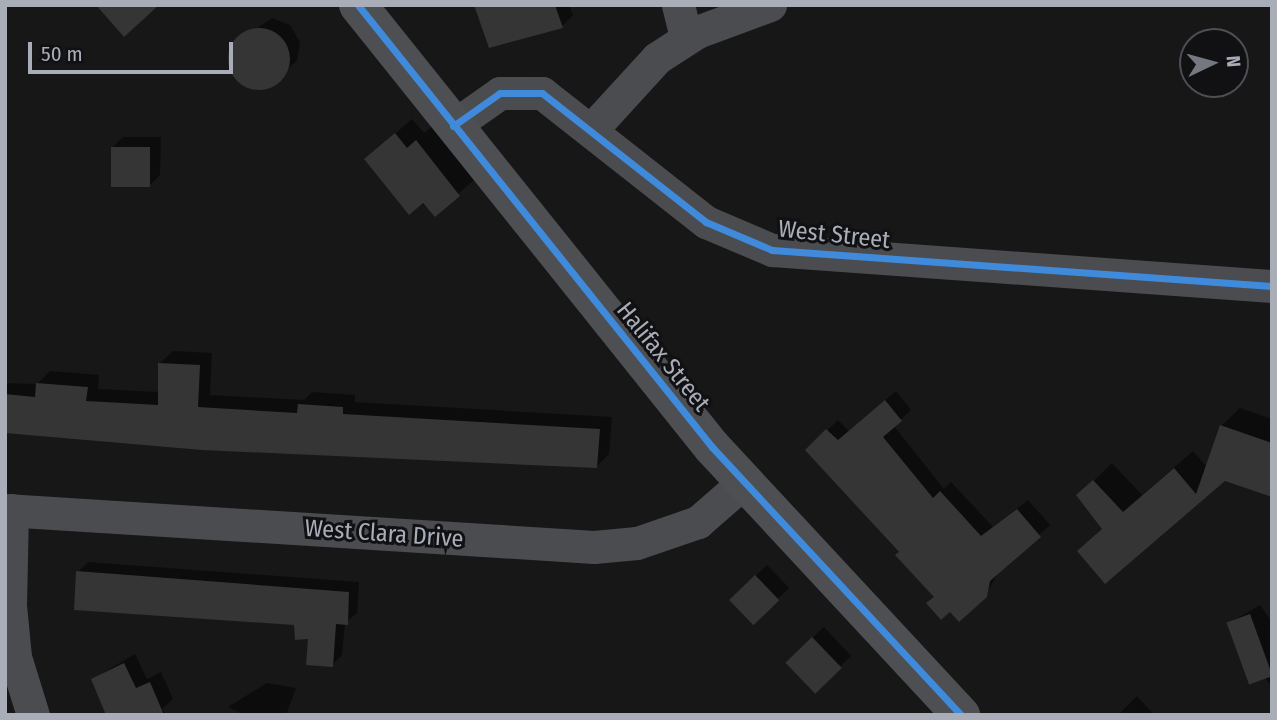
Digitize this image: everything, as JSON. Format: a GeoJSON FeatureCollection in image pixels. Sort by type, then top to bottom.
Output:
{"type":"FeatureCollection","features":[{"type":"Feature","properties":{"kind":"main road","name":"Halifax Street"},"geometry":{"type":"LineString","coordinates":[[358,5],[548,246],[676,402],[744,482],[961,715]]}},
{"type":"Feature","properties":{"kind":"street"},"geometry":{"type":"LineString","coordinates":[[678,5],[686,38]]}},
{"type":"Feature","properties":{"kind":"street"},"geometry":{"type":"LineString","coordinates":[[592,129],[628,85],[686,38],[770,5]]}},
{"type":"Feature","properties":{"kind":"street","name":"West Street"},"geometry":{"type":"LineString","coordinates":[[453,126],[500,93],[521,89],[560,102],[706,222],[772,250],[1272,286]]}},
{"type":"Feature","properties":{"kind":"street","name":"West Clara Drive"},"geometry":{"type":"LineString","coordinates":[[8,510],[594,547],[637,543],[698,522],[744,482]]}},
{"type":"Feature","properties":{"kind":"street"},"geometry":{"type":"LineString","coordinates":[[8,510],[10,605],[15,657],[33,715]]}},
{"type":"Feature","properties":{"kind":"building"},"geometry":{"type":"Polygon","coordinates":[[[96,5],[159,5],[124,37],[96,5]]]}},
{"type":"Feature","properties":{"kind":"building"},"geometry":{"type":"Polygon","coordinates":[[[474,5],[555,5],[563,28],[489,48],[474,5]]]}},
{"type":"Feature","properties":{"kind":"building"},"geometry":{"type":"Polygon","coordinates":[[[259,28],[271,30],[281,37],[288,47],[288,71],[281,81],[271,88],[259,90],[247,88],[237,81],[230,71],[228,59],[230,47],[237,37],[247,30],[259,28]]]}},
{"type":"Feature","properties":{"kind":"building"},"geometry":{"type":"Polygon","coordinates":[[[395,133],[407,148],[416,140],[460,196],[435,217],[423,203],[409,215],[364,159],[395,133]]]}},
{"type":"Feature","properties":{"kind":"building"},"geometry":{"type":"Polygon","coordinates":[[[111,147],[150,147],[150,187],[111,187],[111,147]]]}},
{"type":"Feature","properties":{"kind":"building"},"geometry":{"type":"Polygon","coordinates":[[[158,363],[200,365],[198,407],[297,413],[298,404],[343,407],[343,414],[600,429],[597,468],[202,450],[5,433],[5,394],[35,397],[36,383],[88,387],[86,401],[158,405],[158,363]]]}},
{"type":"Feature","properties":{"kind":"building"},"geometry":{"type":"Polygon","coordinates":[[[885,400],[902,421],[883,437],[933,498],[940,491],[981,536],[1017,509],[1041,537],[990,581],[987,597],[959,622],[950,612],[941,620],[926,603],[934,597],[895,555],[899,552],[805,450],[826,429],[838,440],[885,400]]]}},
{"type":"Feature","properties":{"kind":"building"},"geometry":{"type":"Polygon","coordinates":[[[1220,425],[1272,443],[1272,497],[1225,481],[1105,584],[1077,551],[1102,529],[1076,495],[1093,480],[1123,512],[1174,468],[1196,494],[1220,425]]]}},
{"type":"Feature","properties":{"kind":"building"},"geometry":{"type":"Polygon","coordinates":[[[76,571],[349,592],[348,625],[336,624],[333,667],[306,665],[308,639],[295,640],[294,625],[74,610],[76,571]]]}},
{"type":"Feature","properties":{"kind":"building"},"geometry":{"type":"Polygon","coordinates":[[[755,575],[779,600],[753,625],[729,600],[755,575]]]}},
{"type":"Feature","properties":{"kind":"building"},"geometry":{"type":"Polygon","coordinates":[[[1250,614],[1272,676],[1249,685],[1227,623],[1250,614]]]}},
{"type":"Feature","properties":{"kind":"building"},"geometry":{"type":"Polygon","coordinates":[[[812,637],[842,668],[815,694],[785,663],[812,637]]]}},
{"type":"Feature","properties":{"kind":"building"},"geometry":{"type":"Polygon","coordinates":[[[124,663],[136,688],[150,682],[164,715],[106,715],[91,679],[124,663]]]}},
{"type":"Feature","properties":{"kind":"cycle path"},"geometry":{"type":"LineString","coordinates":[[358,5],[712,447],[961,715]]}},
{"type":"Feature","properties":{"kind":"cycle path"},"geometry":{"type":"LineString","coordinates":[[453,126],[500,93],[542,93],[706,222],[772,250],[1272,286]]}}]}
